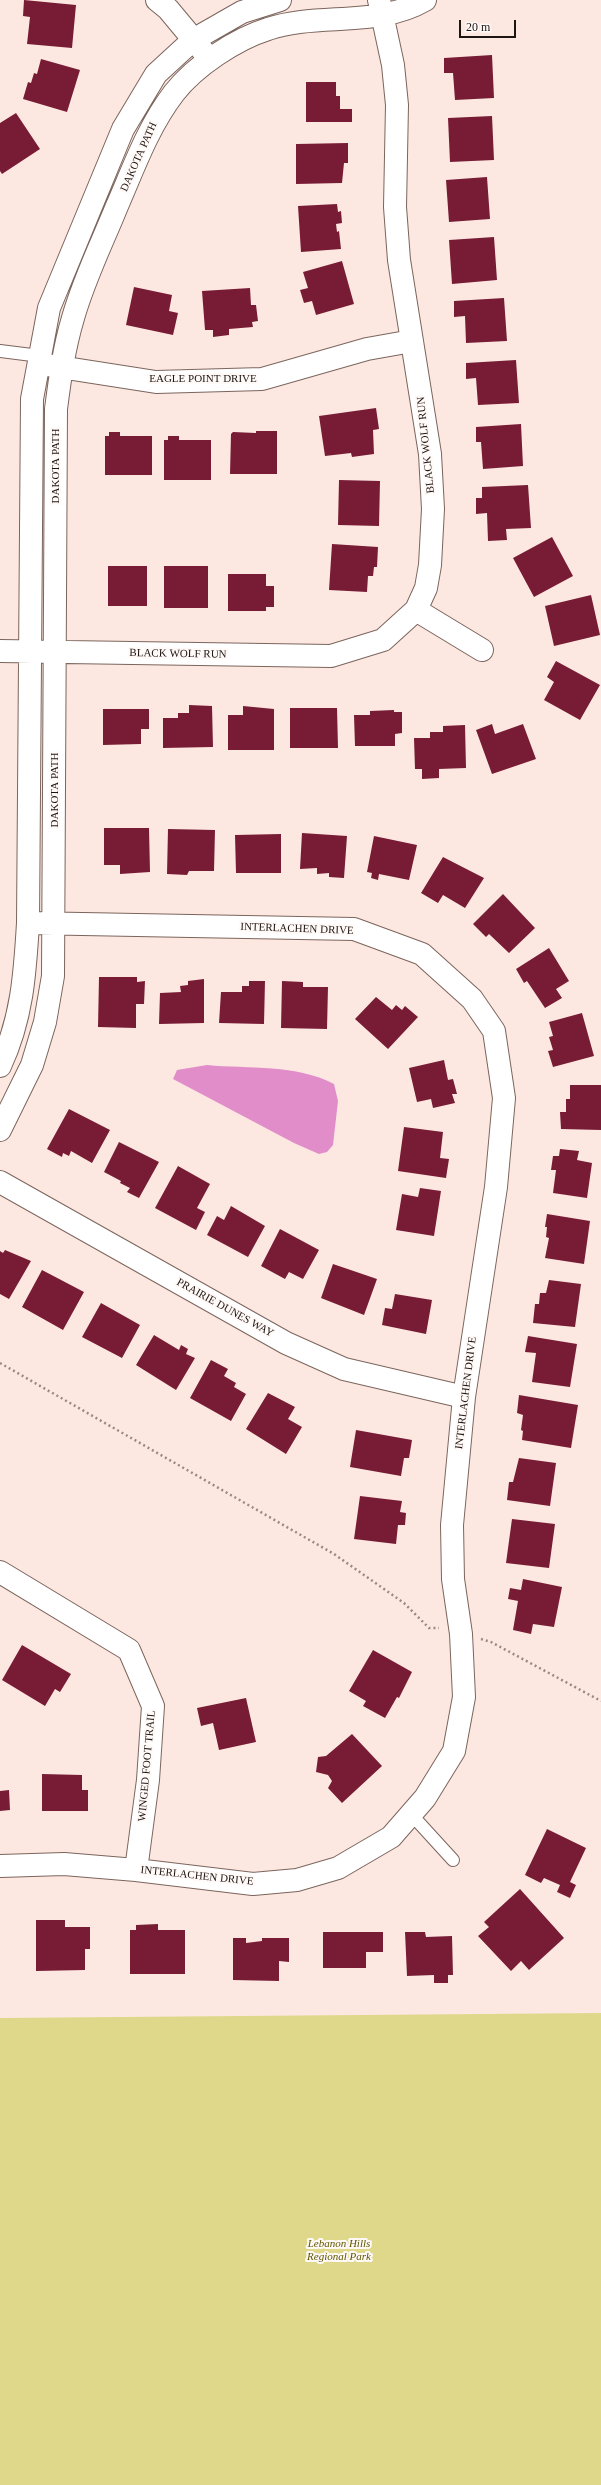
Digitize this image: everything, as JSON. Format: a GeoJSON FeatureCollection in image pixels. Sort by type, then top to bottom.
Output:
{"type":"FeatureCollection","features":[{"type":"Feature","properties":{"kind":"street"},"geometry":{"type":"LineString","coordinates":[[157,0],[168,9],[193,40],[211,59]]}},
{"type":"Feature","properties":{"kind":"street"},"geometry":{"type":"LineString","coordinates":[[0,1066],[12,1041],[25,985],[28,923],[32,399],[49,308],[123,129],[156,74],[193,40],[242,12],[280,0]]}},
{"type":"Feature","properties":{"kind":"street","name":"DAKOTA PATH"},"geometry":{"type":"LineString","coordinates":[[0,1130],[32,1065],[45,1022],[53,976],[56,652],[56,409],[61,368],[73,318],[82,291],[144,142],[175,92],[211,59],[268,29],[305,20],[425,0]]}},
{"type":"Feature","properties":{"kind":"street","name":"BLACK WOLF RUN"},"geometry":{"type":"LineString","coordinates":[[0,651],[331,656],[383,640],[416,610],[426,588],[433,508],[430,454],[399,260],[395,207],[397,106],[393,65],[380,8]]}},
{"type":"Feature","properties":{"kind":"street","name":"EAGLE POINT DRIVE"},"geometry":{"type":"LineString","coordinates":[[39,360],[61,368],[156,382],[262,379],[367,349],[412,341]]}},
{"type":"Feature","properties":{"kind":"street"},"geometry":{"type":"LineString","coordinates":[[416,610],[482,650]]}},
{"type":"Feature","properties":{"kind":"street","name":"INTERLACHEN DRIVE"},"geometry":{"type":"LineString","coordinates":[[0,1866],[64,1864],[136,1870],[253,1884],[297,1880],[338,1868],[391,1837],[425,1798],[454,1751],[464,1697],[461,1634],[453,1579],[452,1525],[464,1397],[496,1187],[504,1098],[494,1031],[472,999],[422,954],[354,929],[28,923]]}},
{"type":"Feature","properties":{"kind":"street","name":"PRAIRIE DUNES WAY"},"geometry":{"type":"LineString","coordinates":[[0,1182],[286,1343],[344,1369],[464,1397]]}},
{"type":"Feature","properties":{"kind":"street","name":"WINGED FOOT TRAIL"},"geometry":{"type":"LineString","coordinates":[[0,1572],[130,1650],[153,1706],[148,1780],[136,1870]]}},
{"type":"Feature","properties":{"kind":"lane"},"geometry":{"type":"LineString","coordinates":[[0,352],[39,360]]}},
{"type":"Feature","properties":{"kind":"lane"},"geometry":{"type":"LineString","coordinates":[[411,1814],[453,1860]]}},
{"type":"Feature","properties":{"kind":"path"},"geometry":{"type":"LineString","coordinates":[[0,1363],[334,1554],[404,1603],[429,1628],[445,1629],[491,1642],[601,1701]]}},
{"type":"Feature","properties":{"kind":"green space","name":"Lebanon Hills Regional Park"},"geometry":{"type":"Polygon","coordinates":[[[601,2013],[601,2485],[0,2485],[0,2018],[601,2013]]]}},
{"type":"Feature","properties":{"kind":"shaded area"},"geometry":{"type":"Polygon","coordinates":[[[207,1065],[288,1070],[304,1073],[334,1084],[338,1101],[333,1145],[327,1152],[319,1154],[294,1143],[173,1079],[177,1070],[207,1065]]]}},
{"type":"Feature","properties":{"kind":"building"},"geometry":{"type":"Polygon","coordinates":[[[24,0],[76,5],[72,48],[27,44],[30,17],[23,16],[24,0]]]}},
{"type":"Feature","properties":{"kind":"building"},"geometry":{"type":"Polygon","coordinates":[[[492,55],[494,98],[455,100],[453,73],[444,73],[444,58],[492,55]]]}},
{"type":"Feature","properties":{"kind":"building"},"geometry":{"type":"Polygon","coordinates":[[[41,59],[80,70],[67,112],[23,99],[28,82],[31,83],[34,73],[37,74],[41,59]]]}},
{"type":"Feature","properties":{"kind":"building"},"geometry":{"type":"Polygon","coordinates":[[[306,82],[336,82],[336,96],[340,96],[340,109],[352,109],[352,122],[306,122],[306,82]]]}},
{"type":"Feature","properties":{"kind":"building"},"geometry":{"type":"Polygon","coordinates":[[[16,113],[40,149],[2,174],[0,171],[0,123],[16,113]]]}},
{"type":"Feature","properties":{"kind":"building"},"geometry":{"type":"Polygon","coordinates":[[[492,116],[494,160],[450,162],[448,118],[492,116]]]}},
{"type":"Feature","properties":{"kind":"building"},"geometry":{"type":"Polygon","coordinates":[[[348,143],[348,163],[344,163],[342,183],[296,184],[296,144],[348,143]]]}},
{"type":"Feature","properties":{"kind":"building"},"geometry":{"type":"Polygon","coordinates":[[[487,177],[490,219],[449,222],[446,180],[487,177]]]}},
{"type":"Feature","properties":{"kind":"building"},"geometry":{"type":"Polygon","coordinates":[[[337,204],[338,212],[341,211],[342,223],[336,224],[337,232],[339,231],[341,249],[301,252],[298,206],[337,204]]]}},
{"type":"Feature","properties":{"kind":"building"},"geometry":{"type":"Polygon","coordinates":[[[494,237],[497,280],[452,284],[449,240],[494,237]]]}},
{"type":"Feature","properties":{"kind":"building"},"geometry":{"type":"Polygon","coordinates":[[[342,261],[354,304],[316,315],[312,301],[304,303],[300,290],[308,288],[303,272],[342,261]]]}},
{"type":"Feature","properties":{"kind":"building"},"geometry":{"type":"Polygon","coordinates":[[[134,287],[172,295],[169,311],[178,313],[173,335],[126,325],[134,287]]]}},
{"type":"Feature","properties":{"kind":"building"},"geometry":{"type":"Polygon","coordinates":[[[250,288],[251,305],[256,305],[258,321],[252,322],[253,327],[229,329],[229,335],[213,337],[213,330],[205,330],[202,291],[250,288]]]}},
{"type":"Feature","properties":{"kind":"building"},"geometry":{"type":"Polygon","coordinates":[[[504,298],[507,341],[466,343],[465,316],[454,317],[454,301],[504,298]]]}},
{"type":"Feature","properties":{"kind":"building"},"geometry":{"type":"Polygon","coordinates":[[[516,360],[519,403],[478,405],[476,378],[466,379],[466,363],[516,360]]]}},
{"type":"Feature","properties":{"kind":"building"},"geometry":{"type":"Polygon","coordinates":[[[376,408],[379,429],[373,430],[374,454],[352,457],[351,453],[325,456],[319,416],[376,408]]]}},
{"type":"Feature","properties":{"kind":"building"},"geometry":{"type":"Polygon","coordinates":[[[521,424],[523,466],[483,469],[481,442],[476,442],[476,427],[521,424]]]}},
{"type":"Feature","properties":{"kind":"building"},"geometry":{"type":"Polygon","coordinates":[[[256,431],[277,431],[277,474],[230,474],[231,434],[233,432],[256,433],[256,431]]]}},
{"type":"Feature","properties":{"kind":"building"},"geometry":{"type":"Polygon","coordinates":[[[109,432],[120,432],[120,436],[152,436],[152,475],[105,475],[105,436],[109,436],[109,432]]]}},
{"type":"Feature","properties":{"kind":"building"},"geometry":{"type":"Polygon","coordinates":[[[168,436],[179,436],[179,440],[211,440],[211,480],[164,480],[164,440],[168,440],[168,436]]]}},
{"type":"Feature","properties":{"kind":"building"},"geometry":{"type":"Polygon","coordinates":[[[339,480],[380,481],[379,526],[338,525],[339,480]]]}},
{"type":"Feature","properties":{"kind":"building"},"geometry":{"type":"Polygon","coordinates":[[[528,485],[531,528],[506,529],[507,540],[488,541],[487,513],[476,514],[476,498],[482,498],[482,487],[528,485]]]}},
{"type":"Feature","properties":{"kind":"building"},"geometry":{"type":"Polygon","coordinates":[[[552,537],[573,576],[534,597],[513,558],[552,537]]]}},
{"type":"Feature","properties":{"kind":"building"},"geometry":{"type":"Polygon","coordinates":[[[332,544],[378,547],[377,567],[374,567],[373,576],[368,576],[367,592],[329,590],[332,544]]]}},
{"type":"Feature","properties":{"kind":"building"},"geometry":{"type":"Polygon","coordinates":[[[108,566],[147,566],[147,606],[108,606],[108,566]]]}},
{"type":"Feature","properties":{"kind":"building"},"geometry":{"type":"Polygon","coordinates":[[[164,566],[208,566],[208,608],[164,608],[164,566]]]}},
{"type":"Feature","properties":{"kind":"building"},"geometry":{"type":"Polygon","coordinates":[[[228,574],[266,574],[266,586],[274,586],[274,607],[266,607],[266,611],[228,611],[228,574]]]}},
{"type":"Feature","properties":{"kind":"building"},"geometry":{"type":"Polygon","coordinates":[[[591,595],[600,635],[554,646],[545,606],[591,595]]]}},
{"type":"Feature","properties":{"kind":"building"},"geometry":{"type":"Polygon","coordinates":[[[556,661],[600,685],[580,720],[544,700],[554,682],[547,677],[556,661]]]}},
{"type":"Feature","properties":{"kind":"building"},"geometry":{"type":"Polygon","coordinates":[[[189,705],[212,706],[213,747],[163,748],[163,718],[178,718],[178,713],[189,713],[189,705]]]}},
{"type":"Feature","properties":{"kind":"building"},"geometry":{"type":"Polygon","coordinates":[[[243,706],[274,709],[274,750],[228,750],[228,715],[243,715],[243,706]]]}},
{"type":"Feature","properties":{"kind":"building"},"geometry":{"type":"Polygon","coordinates":[[[290,708],[337,708],[338,748],[290,748],[290,708]]]}},
{"type":"Feature","properties":{"kind":"building"},"geometry":{"type":"Polygon","coordinates":[[[103,709],[149,709],[149,729],[141,729],[141,744],[103,745],[103,709]]]}},
{"type":"Feature","properties":{"kind":"building"},"geometry":{"type":"Polygon","coordinates":[[[394,710],[394,712],[402,712],[402,733],[395,734],[395,746],[355,746],[354,715],[370,715],[370,711],[394,710]]]}},
{"type":"Feature","properties":{"kind":"building"},"geometry":{"type":"Polygon","coordinates":[[[492,724],[495,734],[523,724],[536,759],[492,774],[476,730],[492,724]]]}},
{"type":"Feature","properties":{"kind":"building"},"geometry":{"type":"Polygon","coordinates":[[[465,725],[466,768],[439,769],[439,778],[422,779],[422,769],[415,769],[414,738],[430,738],[430,732],[443,732],[443,726],[465,725]]]}},
{"type":"Feature","properties":{"kind":"building"},"geometry":{"type":"Polygon","coordinates":[[[104,828],[149,828],[150,872],[120,874],[120,865],[104,865],[104,828]]]}},
{"type":"Feature","properties":{"kind":"building"},"geometry":{"type":"Polygon","coordinates":[[[168,829],[215,830],[214,871],[189,871],[187,875],[167,874],[168,829]]]}},
{"type":"Feature","properties":{"kind":"building"},"geometry":{"type":"Polygon","coordinates":[[[302,833],[347,836],[344,878],[329,877],[329,873],[317,874],[317,868],[300,869],[302,833]]]}},
{"type":"Feature","properties":{"kind":"building"},"geometry":{"type":"Polygon","coordinates":[[[281,834],[281,873],[236,873],[235,835],[281,834]]]}},
{"type":"Feature","properties":{"kind":"building"},"geometry":{"type":"Polygon","coordinates":[[[374,836],[417,845],[409,880],[379,874],[378,880],[371,878],[372,873],[367,872],[374,836]]]}},
{"type":"Feature","properties":{"kind":"building"},"geometry":{"type":"Polygon","coordinates":[[[443,857],[484,878],[465,908],[443,895],[438,903],[421,893],[443,857]]]}},
{"type":"Feature","properties":{"kind":"building"},"geometry":{"type":"Polygon","coordinates":[[[503,894],[535,928],[509,953],[489,934],[486,937],[473,924],[503,894]]]}},
{"type":"Feature","properties":{"kind":"building"},"geometry":{"type":"Polygon","coordinates":[[[549,948],[569,981],[556,989],[562,998],[545,1008],[527,981],[524,983],[516,969],[549,948]]]}},
{"type":"Feature","properties":{"kind":"building"},"geometry":{"type":"Polygon","coordinates":[[[99,977],[137,977],[137,982],[145,981],[144,1004],[136,1004],[136,1028],[98,1027],[99,977]]]}},
{"type":"Feature","properties":{"kind":"building"},"geometry":{"type":"Polygon","coordinates":[[[204,979],[204,1023],[159,1024],[160,993],[181,992],[180,986],[188,985],[188,981],[204,979]]]}},
{"type":"Feature","properties":{"kind":"building"},"geometry":{"type":"Polygon","coordinates":[[[249,981],[265,981],[264,1024],[219,1023],[221,992],[242,992],[242,986],[249,986],[249,981]]]}},
{"type":"Feature","properties":{"kind":"building"},"geometry":{"type":"Polygon","coordinates":[[[282,981],[303,982],[303,987],[328,987],[327,1029],[281,1028],[282,981]]]}},
{"type":"Feature","properties":{"kind":"building"},"geometry":{"type":"Polygon","coordinates":[[[376,997],[392,1010],[396,1005],[402,1010],[405,1006],[418,1017],[388,1049],[355,1019],[376,997]]]}},
{"type":"Feature","properties":{"kind":"building"},"geometry":{"type":"Polygon","coordinates":[[[582,1013],[594,1056],[553,1067],[548,1051],[553,1050],[549,1037],[553,1036],[549,1022],[582,1013]]]}},
{"type":"Feature","properties":{"kind":"building"},"geometry":{"type":"Polygon","coordinates":[[[444,1060],[448,1080],[453,1079],[457,1094],[452,1094],[455,1103],[433,1108],[431,1099],[417,1102],[409,1068],[444,1060]]]}},
{"type":"Feature","properties":{"kind":"building"},"geometry":{"type":"Polygon","coordinates":[[[570,1085],[601,1085],[601,1130],[561,1129],[560,1112],[566,1112],[566,1099],[570,1099],[570,1085]]]}},
{"type":"Feature","properties":{"kind":"building"},"geometry":{"type":"Polygon","coordinates":[[[69,1109],[110,1130],[92,1163],[71,1151],[69,1156],[63,1153],[62,1157],[47,1149],[69,1109]]]}},
{"type":"Feature","properties":{"kind":"building"},"geometry":{"type":"Polygon","coordinates":[[[404,1127],[443,1132],[440,1158],[449,1159],[446,1178],[398,1171],[404,1127]]]}},
{"type":"Feature","properties":{"kind":"building"},"geometry":{"type":"Polygon","coordinates":[[[119,1142],[159,1162],[139,1198],[127,1192],[130,1188],[120,1183],[121,1181],[104,1172],[119,1142]]]}},
{"type":"Feature","properties":{"kind":"building"},"geometry":{"type":"Polygon","coordinates":[[[560,1149],[579,1151],[577,1160],[592,1163],[587,1198],[553,1193],[556,1170],[551,1170],[553,1156],[559,1156],[560,1149]]]}},
{"type":"Feature","properties":{"kind":"building"},"geometry":{"type":"Polygon","coordinates":[[[178,1166],[210,1184],[197,1208],[205,1212],[196,1230],[155,1208],[178,1166]]]}},
{"type":"Feature","properties":{"kind":"building"},"geometry":{"type":"Polygon","coordinates":[[[420,1188],[441,1191],[434,1236],[396,1230],[402,1194],[418,1197],[420,1188]]]}},
{"type":"Feature","properties":{"kind":"building"},"geometry":{"type":"Polygon","coordinates":[[[231,1206],[265,1226],[248,1257],[207,1235],[217,1216],[224,1220],[231,1206]]]}},
{"type":"Feature","properties":{"kind":"building"},"geometry":{"type":"Polygon","coordinates":[[[547,1214],[590,1221],[584,1264],[545,1258],[549,1238],[546,1237],[547,1227],[545,1227],[547,1214]]]}},
{"type":"Feature","properties":{"kind":"building"},"geometry":{"type":"Polygon","coordinates":[[[280,1229],[319,1250],[303,1279],[289,1272],[285,1279],[261,1266],[280,1229]]]}},
{"type":"Feature","properties":{"kind":"building"},"geometry":{"type":"Polygon","coordinates":[[[5,1250],[31,1261],[9,1299],[0,1294],[0,1251],[3,1253],[5,1250]]]}},
{"type":"Feature","properties":{"kind":"building"},"geometry":{"type":"Polygon","coordinates":[[[333,1264],[377,1279],[364,1315],[321,1298],[333,1264]]]}},
{"type":"Feature","properties":{"kind":"building"},"geometry":{"type":"Polygon","coordinates":[[[42,1270],[84,1292],[63,1330],[22,1307],[42,1270]]]}},
{"type":"Feature","properties":{"kind":"building"},"geometry":{"type":"Polygon","coordinates":[[[549,1280],[581,1284],[575,1327],[533,1323],[535,1304],[539,1304],[540,1293],[546,1293],[549,1280]]]}},
{"type":"Feature","properties":{"kind":"building"},"geometry":{"type":"Polygon","coordinates":[[[395,1294],[432,1300],[426,1334],[382,1325],[385,1308],[392,1309],[395,1294]]]}},
{"type":"Feature","properties":{"kind":"building"},"geometry":{"type":"Polygon","coordinates":[[[101,1303],[140,1325],[122,1358],[82,1337],[101,1303]]]}},
{"type":"Feature","properties":{"kind":"building"},"geometry":{"type":"Polygon","coordinates":[[[154,1335],[179,1350],[181,1345],[188,1349],[186,1354],[195,1358],[176,1390],[136,1365],[154,1335]]]}},
{"type":"Feature","properties":{"kind":"building"},"geometry":{"type":"Polygon","coordinates":[[[528,1336],[577,1344],[570,1387],[532,1382],[536,1353],[525,1352],[528,1336]]]}},
{"type":"Feature","properties":{"kind":"building"},"geometry":{"type":"Polygon","coordinates":[[[211,1360],[228,1369],[224,1376],[236,1383],[234,1387],[246,1394],[231,1421],[190,1398],[211,1360]]]}},
{"type":"Feature","properties":{"kind":"building"},"geometry":{"type":"Polygon","coordinates":[[[268,1393],[295,1407],[288,1419],[302,1427],[286,1454],[246,1429],[268,1393]]]}},
{"type":"Feature","properties":{"kind":"building"},"geometry":{"type":"Polygon","coordinates":[[[519,1395],[578,1405],[571,1448],[522,1440],[523,1431],[521,1430],[523,1415],[517,1413],[519,1395]]]}},
{"type":"Feature","properties":{"kind":"building"},"geometry":{"type":"Polygon","coordinates":[[[356,1430],[412,1440],[409,1458],[404,1458],[401,1476],[350,1467],[356,1430]]]}},
{"type":"Feature","properties":{"kind":"building"},"geometry":{"type":"Polygon","coordinates":[[[519,1458],[556,1463],[550,1506],[507,1500],[509,1482],[513,1482],[519,1458]]]}},
{"type":"Feature","properties":{"kind":"building"},"geometry":{"type":"Polygon","coordinates":[[[360,1496],[402,1501],[400,1512],[406,1513],[405,1525],[398,1525],[396,1544],[354,1539],[360,1496]]]}},
{"type":"Feature","properties":{"kind":"building"},"geometry":{"type":"Polygon","coordinates":[[[512,1519],[555,1524],[549,1568],[506,1563],[512,1519]]]}},
{"type":"Feature","properties":{"kind":"building"},"geometry":{"type":"Polygon","coordinates":[[[523,1579],[562,1587],[554,1627],[533,1624],[531,1634],[513,1630],[518,1601],[508,1599],[510,1588],[521,1590],[523,1579]]]}},
{"type":"Feature","properties":{"kind":"building"},"geometry":{"type":"Polygon","coordinates":[[[22,1645],[71,1674],[60,1692],[55,1689],[45,1706],[2,1680],[22,1645]]]}},
{"type":"Feature","properties":{"kind":"building"},"geometry":{"type":"Polygon","coordinates":[[[373,1650],[412,1672],[399,1698],[397,1697],[385,1718],[363,1706],[366,1701],[349,1691],[373,1650]]]}},
{"type":"Feature","properties":{"kind":"building"},"geometry":{"type":"Polygon","coordinates":[[[246,1698],[256,1742],[219,1750],[213,1723],[201,1726],[197,1708],[246,1698]]]}},
{"type":"Feature","properties":{"kind":"building"},"geometry":{"type":"Polygon","coordinates":[[[352,1734],[382,1766],[342,1803],[328,1788],[332,1781],[328,1775],[316,1772],[318,1757],[326,1756],[352,1734]]]}},
{"type":"Feature","properties":{"kind":"building"},"geometry":{"type":"Polygon","coordinates":[[[42,1774],[82,1775],[82,1790],[88,1790],[88,1811],[42,1811],[42,1774]]]}},
{"type":"Feature","properties":{"kind":"building"},"geometry":{"type":"Polygon","coordinates":[[[9,1790],[10,1810],[0,1811],[0,1791],[9,1790]]]}},
{"type":"Feature","properties":{"kind":"building"},"geometry":{"type":"Polygon","coordinates":[[[547,1829],[586,1848],[570,1882],[576,1885],[570,1898],[557,1892],[560,1885],[544,1878],[541,1883],[525,1875],[547,1829]]]}},
{"type":"Feature","properties":{"kind":"building"},"geometry":{"type":"Polygon","coordinates":[[[520,1889],[564,1938],[529,1970],[521,1961],[511,1971],[478,1936],[489,1927],[484,1922],[520,1889]]]}},
{"type":"Feature","properties":{"kind":"building"},"geometry":{"type":"Polygon","coordinates":[[[36,1920],[65,1920],[65,1927],[90,1927],[90,1949],[85,1949],[85,1970],[36,1971],[36,1920]]]}},
{"type":"Feature","properties":{"kind":"building"},"geometry":{"type":"Polygon","coordinates":[[[158,1924],[158,1930],[185,1930],[185,1974],[130,1974],[130,1930],[136,1930],[136,1925],[158,1924]]]}},
{"type":"Feature","properties":{"kind":"building"},"geometry":{"type":"Polygon","coordinates":[[[323,1932],[383,1932],[383,1952],[366,1952],[366,1968],[323,1968],[323,1932]]]}},
{"type":"Feature","properties":{"kind":"building"},"geometry":{"type":"Polygon","coordinates":[[[405,1932],[425,1932],[426,1937],[452,1936],[453,1975],[448,1975],[448,1983],[434,1983],[434,1975],[407,1976],[405,1932]]]}},
{"type":"Feature","properties":{"kind":"building"},"geometry":{"type":"Polygon","coordinates":[[[233,1938],[246,1938],[246,1943],[262,1941],[262,1938],[289,1938],[289,1962],[279,1961],[279,1981],[233,1980],[233,1938]]]}}]}
